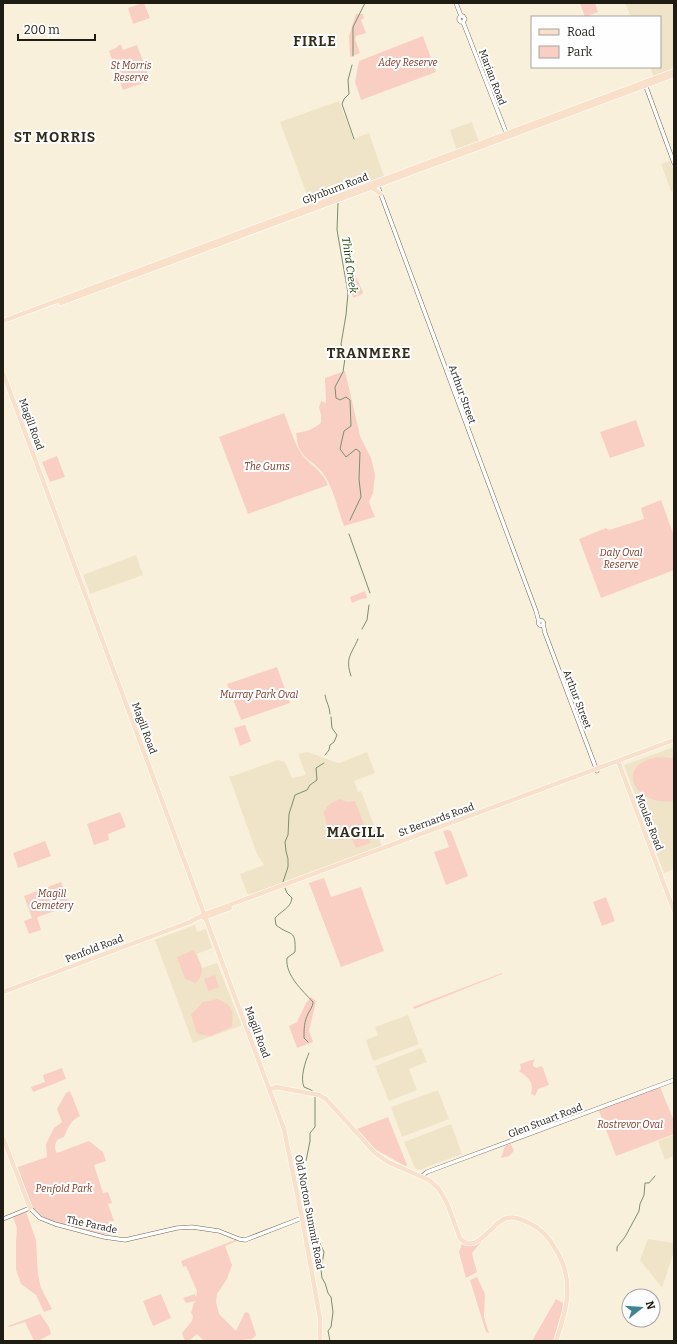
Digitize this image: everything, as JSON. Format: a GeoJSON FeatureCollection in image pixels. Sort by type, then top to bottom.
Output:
{"type":"FeatureCollection","features":[{"type":"Feature","properties":{"kind":"main road","name":"Glynburn Road"},"geometry":{"type":"LineString","coordinates":[[645,84],[674,71]]}},
{"type":"Feature","properties":{"kind":"main road","name":"Glynburn Road"},"geometry":{"type":"LineString","coordinates":[[3,321],[372,188],[377,184],[438,159],[645,84],[674,75]]}},
{"type":"Feature","properties":{"kind":"main road","name":"Glynburn Road"},"geometry":{"type":"LineString","coordinates":[[3,324],[377,184],[449,159],[507,135]]}},
{"type":"Feature","properties":{"kind":"main road"},"geometry":{"type":"LineString","coordinates":[[438,159],[449,159]]}},
{"type":"Feature","properties":{"kind":"main road"},"geometry":{"type":"LineString","coordinates":[[372,188],[381,194]]}},
{"type":"Feature","properties":{"kind":"main road","name":"Magill Road"},"geometry":{"type":"LineString","coordinates":[[3,373],[270,1089]]}},
{"type":"Feature","properties":{"kind":"main road","name":"St Bernards Road"},"geometry":{"type":"LineString","coordinates":[[206,916],[674,741]]}},
{"type":"Feature","properties":{"kind":"main road","name":"Moules Road"},"geometry":{"type":"LineString","coordinates":[[618,762],[674,911]]}},
{"type":"Feature","properties":{"kind":"main road","name":"Penfold Road"},"geometry":{"type":"LineString","coordinates":[[3,992],[206,916]]}},
{"type":"Feature","properties":{"kind":"main road"},"geometry":{"type":"LineString","coordinates":[[270,1089],[279,1087],[313,1093],[326,1099],[365,1143],[379,1156],[400,1168],[422,1176],[433,1183],[442,1193],[447,1203],[460,1238],[468,1244],[475,1243],[496,1224],[508,1218],[520,1219],[541,1230],[549,1238],[562,1260],[568,1282],[566,1306],[556,1341]]}},
{"type":"Feature","properties":{"kind":"main road","name":"Old Norton Summit Road"},"geometry":{"type":"LineString","coordinates":[[270,1089],[284,1129],[302,1218],[320,1318],[320,1341]]}},
{"type":"Feature","properties":{"kind":"main road"},"geometry":{"type":"LineString","coordinates":[[3,1138],[30,1208]]}},
{"type":"Feature","properties":{"kind":"street","name":"Marian Road"},"geometry":{"type":"LineString","coordinates":[[456,3],[461,16],[465,19],[463,22],[507,135]]}},
{"type":"Feature","properties":{"kind":"street"},"geometry":{"type":"LineString","coordinates":[[645,84],[674,163]]}},
{"type":"Feature","properties":{"kind":"street","name":"Arthur Street"},"geometry":{"type":"LineString","coordinates":[[377,184],[536,611],[597,770]]}},
{"type":"Feature","properties":{"kind":"street","name":"Glen Stuart Road"},"geometry":{"type":"LineString","coordinates":[[422,1176],[427,1172],[674,1080]]}},
{"type":"Feature","properties":{"kind":"street"},"geometry":{"type":"LineString","coordinates":[[3,1219],[30,1208]]}},
{"type":"Feature","properties":{"kind":"street","name":"The Parade"},"geometry":{"type":"LineString","coordinates":[[30,1208],[40,1218],[55,1224],[104,1237],[125,1240],[177,1228],[192,1227],[219,1231],[242,1240],[248,1240],[302,1218]]}},
{"type":"Feature","properties":{"kind":"shaded area"},"geometry":{"type":"Polygon","coordinates":[[[625,3],[674,3],[674,69],[654,77],[650,68],[661,68],[661,16],[631,16],[625,3]]]}},
{"type":"Feature","properties":{"kind":"shaded area"},"geometry":{"type":"Polygon","coordinates":[[[339,101],[353,139],[369,133],[384,176],[310,203],[280,122],[339,101]]]}},
{"type":"Feature","properties":{"kind":"shaded area"},"geometry":{"type":"Polygon","coordinates":[[[472,122],[479,142],[457,151],[450,130],[472,122]]]}},
{"type":"Feature","properties":{"kind":"shaded area"},"geometry":{"type":"Polygon","coordinates":[[[670,161],[674,172],[674,190],[671,191],[661,164],[670,161]]]}},
{"type":"Feature","properties":{"kind":"shaded area"},"geometry":{"type":"Polygon","coordinates":[[[136,555],[143,575],[90,594],[83,575],[136,555]]]}},
{"type":"Feature","properties":{"kind":"shaded area"},"geometry":{"type":"Polygon","coordinates":[[[674,747],[674,869],[664,873],[624,765],[674,747]]]}},
{"type":"Feature","properties":{"kind":"shaded area"},"geometry":{"type":"Polygon","coordinates":[[[306,752],[339,763],[367,752],[375,773],[354,781],[358,792],[361,791],[382,846],[381,849],[251,896],[247,893],[240,874],[264,865],[257,854],[229,776],[233,776],[278,760],[285,762],[292,778],[306,775],[298,754],[306,752]]]}},
{"type":"Feature","properties":{"kind":"shaded area"},"geometry":{"type":"Polygon","coordinates":[[[195,925],[197,932],[206,929],[212,948],[197,954],[202,968],[217,963],[241,1026],[193,1043],[155,940],[195,925]]]}},
{"type":"Feature","properties":{"kind":"shaded area"},"geometry":{"type":"Polygon","coordinates":[[[408,1015],[419,1044],[373,1061],[366,1040],[378,1035],[375,1027],[408,1015]]]}},
{"type":"Feature","properties":{"kind":"shaded area"},"geometry":{"type":"Polygon","coordinates":[[[421,1048],[427,1062],[409,1069],[417,1090],[389,1101],[375,1066],[421,1048]]]}},
{"type":"Feature","properties":{"kind":"shaded area"},"geometry":{"type":"Polygon","coordinates":[[[438,1090],[449,1119],[402,1137],[391,1107],[438,1090]]]}},
{"type":"Feature","properties":{"kind":"shaded area"},"geometry":{"type":"Polygon","coordinates":[[[451,1124],[462,1154],[419,1170],[415,1168],[404,1142],[451,1124]]]}},
{"type":"Feature","properties":{"kind":"shaded area"},"geometry":{"type":"Polygon","coordinates":[[[674,1135],[674,1156],[665,1160],[658,1141],[674,1135]]]}},
{"type":"Feature","properties":{"kind":"shaded area"},"geometry":{"type":"Polygon","coordinates":[[[648,1239],[674,1243],[674,1251],[662,1288],[640,1260],[648,1239]]]}},
{"type":"Feature","properties":{"kind":"green space"},"geometry":{"type":"Polygon","coordinates":[[[144,3],[150,18],[133,24],[128,8],[144,3]]]}},
{"type":"Feature","properties":{"kind":"green space"},"geometry":{"type":"Polygon","coordinates":[[[580,3],[595,3],[598,12],[585,16],[580,3]]]}},
{"type":"Feature","properties":{"kind":"green space"},"geometry":{"type":"Polygon","coordinates":[[[356,14],[363,14],[364,18],[361,20],[366,33],[356,36],[355,39],[360,53],[350,57],[349,36],[356,14]]]}},
{"type":"Feature","properties":{"kind":"green space","name":"Adey Reserve"},"geometry":{"type":"Polygon","coordinates":[[[423,36],[436,72],[361,100],[355,82],[359,61],[423,36]]]}},
{"type":"Feature","properties":{"kind":"green space","name":"St Morris Reserve"},"geometry":{"type":"Polygon","coordinates":[[[121,45],[123,50],[137,45],[150,79],[149,81],[123,90],[109,51],[121,45]]]}},
{"type":"Feature","properties":{"kind":"green space"},"geometry":{"type":"Polygon","coordinates":[[[343,248],[363,292],[362,294],[353,298],[343,248]]]}},
{"type":"Feature","properties":{"kind":"green space"},"geometry":{"type":"Polygon","coordinates":[[[345,371],[360,436],[371,458],[375,475],[373,493],[369,502],[375,517],[344,526],[325,476],[306,458],[300,450],[296,433],[309,430],[321,423],[319,407],[321,401],[326,403],[325,378],[345,371]]]}},
{"type":"Feature","properties":{"kind":"green space","name":"The Gums"},"geometry":{"type":"Polygon","coordinates":[[[284,413],[295,441],[303,456],[317,469],[328,485],[248,514],[219,437],[284,413]]]}},
{"type":"Feature","properties":{"kind":"green space"},"geometry":{"type":"Polygon","coordinates":[[[636,420],[645,446],[610,458],[600,432],[636,420]]]}},
{"type":"Feature","properties":{"kind":"green space"},"geometry":{"type":"Polygon","coordinates":[[[57,456],[65,477],[50,482],[42,462],[57,456]]]}},
{"type":"Feature","properties":{"kind":"green space","name":"Daly Oval Reserve"},"geometry":{"type":"Polygon","coordinates":[[[661,500],[674,536],[674,570],[601,598],[579,539],[606,528],[609,530],[644,519],[641,508],[661,500]]]}},
{"type":"Feature","properties":{"kind":"green space"},"geometry":{"type":"Polygon","coordinates":[[[365,591],[367,598],[352,603],[350,597],[365,591]]]}},
{"type":"Feature","properties":{"kind":"green space","name":"Murray Park Oval"},"geometry":{"type":"Polygon","coordinates":[[[277,667],[290,703],[241,720],[227,684],[277,667]]]}},
{"type":"Feature","properties":{"kind":"green space"},"geometry":{"type":"Polygon","coordinates":[[[245,725],[251,741],[240,746],[234,728],[245,725]]]}},
{"type":"Feature","properties":{"kind":"green space"},"geometry":{"type":"Polygon","coordinates":[[[658,757],[674,758],[674,801],[661,801],[649,798],[640,792],[634,784],[633,776],[636,768],[644,761],[658,757]]]}},
{"type":"Feature","properties":{"kind":"green space"},"geometry":{"type":"Polygon","coordinates":[[[340,799],[347,802],[355,801],[371,843],[356,848],[352,839],[339,840],[330,835],[325,816],[323,815],[329,805],[340,799]]]}},
{"type":"Feature","properties":{"kind":"green space"},"geometry":{"type":"Polygon","coordinates":[[[120,812],[126,827],[108,834],[109,840],[94,845],[87,824],[120,812]]]}},
{"type":"Feature","properties":{"kind":"green space"},"geometry":{"type":"Polygon","coordinates":[[[443,831],[451,831],[468,876],[446,885],[434,852],[449,847],[443,831]]]}},
{"type":"Feature","properties":{"kind":"green space"},"geometry":{"type":"Polygon","coordinates":[[[45,841],[51,856],[18,868],[13,853],[45,841]]]}},
{"type":"Feature","properties":{"kind":"green space"},"geometry":{"type":"Polygon","coordinates":[[[324,878],[331,897],[361,887],[384,951],[341,967],[309,883],[324,878]]]}},
{"type":"Feature","properties":{"kind":"green space","name":"Magill Cemetery"},"geometry":{"type":"Polygon","coordinates":[[[61,882],[70,906],[37,917],[41,930],[29,934],[24,921],[32,918],[24,896],[61,882]]]}},
{"type":"Feature","properties":{"kind":"green space"},"geometry":{"type":"Polygon","coordinates":[[[606,897],[615,921],[602,926],[593,902],[606,897]]]}},
{"type":"Feature","properties":{"kind":"green space"},"geometry":{"type":"Polygon","coordinates":[[[194,950],[202,971],[196,983],[185,979],[177,957],[194,950]]]}},
{"type":"Feature","properties":{"kind":"green space"},"geometry":{"type":"Polygon","coordinates":[[[502,973],[414,1009],[413,1007],[502,973]]]}},
{"type":"Feature","properties":{"kind":"green space"},"geometry":{"type":"Polygon","coordinates":[[[215,975],[219,987],[208,991],[204,979],[215,975]]]}},
{"type":"Feature","properties":{"kind":"green space"},"geometry":{"type":"Polygon","coordinates":[[[311,997],[316,1001],[309,1031],[313,1042],[297,1048],[289,1026],[297,1022],[306,1003],[311,997]]]}},
{"type":"Feature","properties":{"kind":"green space"},"geometry":{"type":"Polygon","coordinates":[[[217,999],[223,1001],[231,1009],[232,1027],[211,1036],[197,1034],[191,1015],[203,1002],[217,999]]]}},
{"type":"Feature","properties":{"kind":"green space"},"geometry":{"type":"Polygon","coordinates":[[[535,1059],[533,1066],[537,1068],[541,1066],[543,1068],[549,1085],[538,1089],[535,1096],[531,1094],[532,1086],[530,1081],[519,1071],[521,1069],[520,1064],[535,1059]]]}},
{"type":"Feature","properties":{"kind":"green space"},"geometry":{"type":"Polygon","coordinates":[[[62,1068],[66,1079],[33,1092],[31,1087],[45,1082],[43,1075],[62,1068]]]}},
{"type":"Feature","properties":{"kind":"green space","name":"Rostrevor Oval"},"geometry":{"type":"Polygon","coordinates":[[[660,1087],[674,1121],[674,1134],[616,1156],[599,1111],[600,1109],[660,1087]]]}},
{"type":"Feature","properties":{"kind":"green space","name":"Penfold Park"},"geometry":{"type":"Polygon","coordinates":[[[70,1091],[80,1116],[72,1122],[64,1137],[57,1140],[55,1150],[57,1153],[89,1141],[103,1152],[106,1161],[94,1165],[103,1193],[108,1192],[112,1203],[108,1204],[114,1221],[109,1221],[108,1235],[66,1226],[44,1218],[36,1212],[31,1206],[27,1197],[18,1167],[47,1157],[46,1144],[54,1128],[62,1122],[57,1109],[66,1093],[70,1091]]]}},
{"type":"Feature","properties":{"kind":"green space"},"geometry":{"type":"Polygon","coordinates":[[[388,1117],[407,1165],[405,1166],[375,1149],[357,1129],[388,1117]]]}},
{"type":"Feature","properties":{"kind":"green space"},"geometry":{"type":"Polygon","coordinates":[[[511,1144],[514,1151],[509,1156],[501,1158],[505,1146],[511,1144]]]}},
{"type":"Feature","properties":{"kind":"green space"},"geometry":{"type":"Polygon","coordinates":[[[26,1212],[36,1240],[38,1275],[41,1288],[52,1309],[44,1312],[36,1295],[21,1284],[16,1270],[17,1228],[13,1217],[26,1212]]]}},
{"type":"Feature","properties":{"kind":"green space"},"geometry":{"type":"Polygon","coordinates":[[[235,1240],[237,1241],[225,1246],[232,1265],[227,1279],[217,1294],[216,1302],[219,1314],[236,1331],[245,1312],[249,1313],[256,1335],[252,1339],[241,1341],[204,1341],[197,1334],[189,1341],[185,1341],[182,1333],[192,1321],[193,1316],[191,1313],[196,1301],[186,1303],[183,1298],[195,1294],[196,1297],[197,1291],[186,1266],[183,1267],[181,1261],[235,1240]]]}},
{"type":"Feature","properties":{"kind":"green space"},"geometry":{"type":"Polygon","coordinates":[[[480,1241],[481,1242],[472,1253],[477,1272],[466,1278],[459,1252],[462,1244],[471,1246],[480,1241]]]}},
{"type":"Feature","properties":{"kind":"green space"},"geometry":{"type":"Polygon","coordinates":[[[477,1277],[485,1294],[484,1317],[489,1333],[486,1332],[470,1280],[477,1277]]]}},
{"type":"Feature","properties":{"kind":"green space"},"geometry":{"type":"Polygon","coordinates":[[[161,1294],[171,1318],[153,1326],[143,1301],[161,1294]]]}},
{"type":"Feature","properties":{"kind":"green space"},"geometry":{"type":"Polygon","coordinates":[[[556,1299],[563,1303],[553,1341],[532,1341],[556,1299]]]}},
{"type":"Feature","properties":{"kind":"green space"},"geometry":{"type":"Polygon","coordinates":[[[40,1314],[49,1327],[51,1334],[38,1341],[34,1341],[25,1322],[9,1327],[8,1326],[40,1314]]]}},
{"type":"Feature","properties":{"kind":"waterway","name":"Third Creek"},"geometry":{"type":"LineString","coordinates":[[353,56],[353,27],[365,3]]}},
{"type":"Feature","properties":{"kind":"waterway","name":"Third Creek"},"geometry":{"type":"LineString","coordinates":[[352,65],[348,80],[349,94],[344,99],[342,104],[354,139]]}},
{"type":"Feature","properties":{"kind":"waterway","name":"Third Creek"},"geometry":{"type":"LineString","coordinates":[[338,203],[337,230],[348,293],[341,344],[345,358],[343,372],[335,387],[336,398],[340,400],[346,397],[350,400],[351,426],[344,431],[340,449],[346,457],[356,449],[360,452],[359,479],[361,497],[350,520]]}},
{"type":"Feature","properties":{"kind":"waterway","name":"Third Creek"},"geometry":{"type":"LineString","coordinates":[[349,534],[370,593]]}},
{"type":"Feature","properties":{"kind":"waterway","name":"Third Creek"},"geometry":{"type":"LineString","coordinates":[[362,629],[367,620],[369,605]]}},
{"type":"Feature","properties":{"kind":"waterway","name":"Third Creek"},"geometry":{"type":"LineString","coordinates":[[351,676],[349,661],[358,639]]}},
{"type":"Feature","properties":{"kind":"waterway","name":"Third Creek"},"geometry":{"type":"LineString","coordinates":[[325,695],[330,714]]}},
{"type":"Feature","properties":{"kind":"waterway","name":"Third Creek"},"geometry":{"type":"LineString","coordinates":[[325,755],[337,735],[332,728],[331,717]]}},
{"type":"Feature","properties":{"kind":"waterway","name":"Third Creek"},"geometry":{"type":"LineString","coordinates":[[283,882],[288,867],[285,842],[288,835],[289,814],[295,795],[307,790],[310,785],[317,780],[316,768],[324,763]]}},
{"type":"Feature","properties":{"kind":"waterway","name":"Third Creek"},"geometry":{"type":"LineString","coordinates":[[285,888],[287,893],[292,898],[288,907],[275,918],[276,925],[292,934],[295,939],[295,952],[287,958],[287,964],[291,976],[295,982],[313,1002],[304,1026],[304,1038],[308,1042]]}},
{"type":"Feature","properties":{"kind":"waterway","name":"Third Creek"},"geometry":{"type":"LineString","coordinates":[[309,1053],[304,1070],[303,1083],[304,1087],[315,1093]]}},
{"type":"Feature","properties":{"kind":"waterway","name":"Third Creek"},"geometry":{"type":"LineString","coordinates":[[315,1096],[315,1127],[310,1133],[306,1161],[302,1164],[305,1177],[304,1197],[315,1224],[317,1237],[324,1252],[321,1270],[322,1278],[331,1297],[333,1312],[331,1327],[328,1331],[330,1341]]}},
{"type":"Feature","properties":{"kind":"waterway"},"geometry":{"type":"LineString","coordinates":[[617,1251],[617,1247],[625,1237],[639,1211],[644,1195],[645,1183],[649,1183],[655,1176]]}},
{"type":"Feature","properties":{"kind":"district","name":"FIRLE"},"geometry":{"type":"Point","coordinates":[315,41]}},
{"type":"Feature","properties":{"kind":"district","name":"ST MORRIS"},"geometry":{"type":"Point","coordinates":[55,137]}},
{"type":"Feature","properties":{"kind":"district","name":"TRANMERE"},"geometry":{"type":"Point","coordinates":[369,353]}},
{"type":"Feature","properties":{"kind":"district","name":"MAGILL"},"geometry":{"type":"Point","coordinates":[356,832]}}]}
